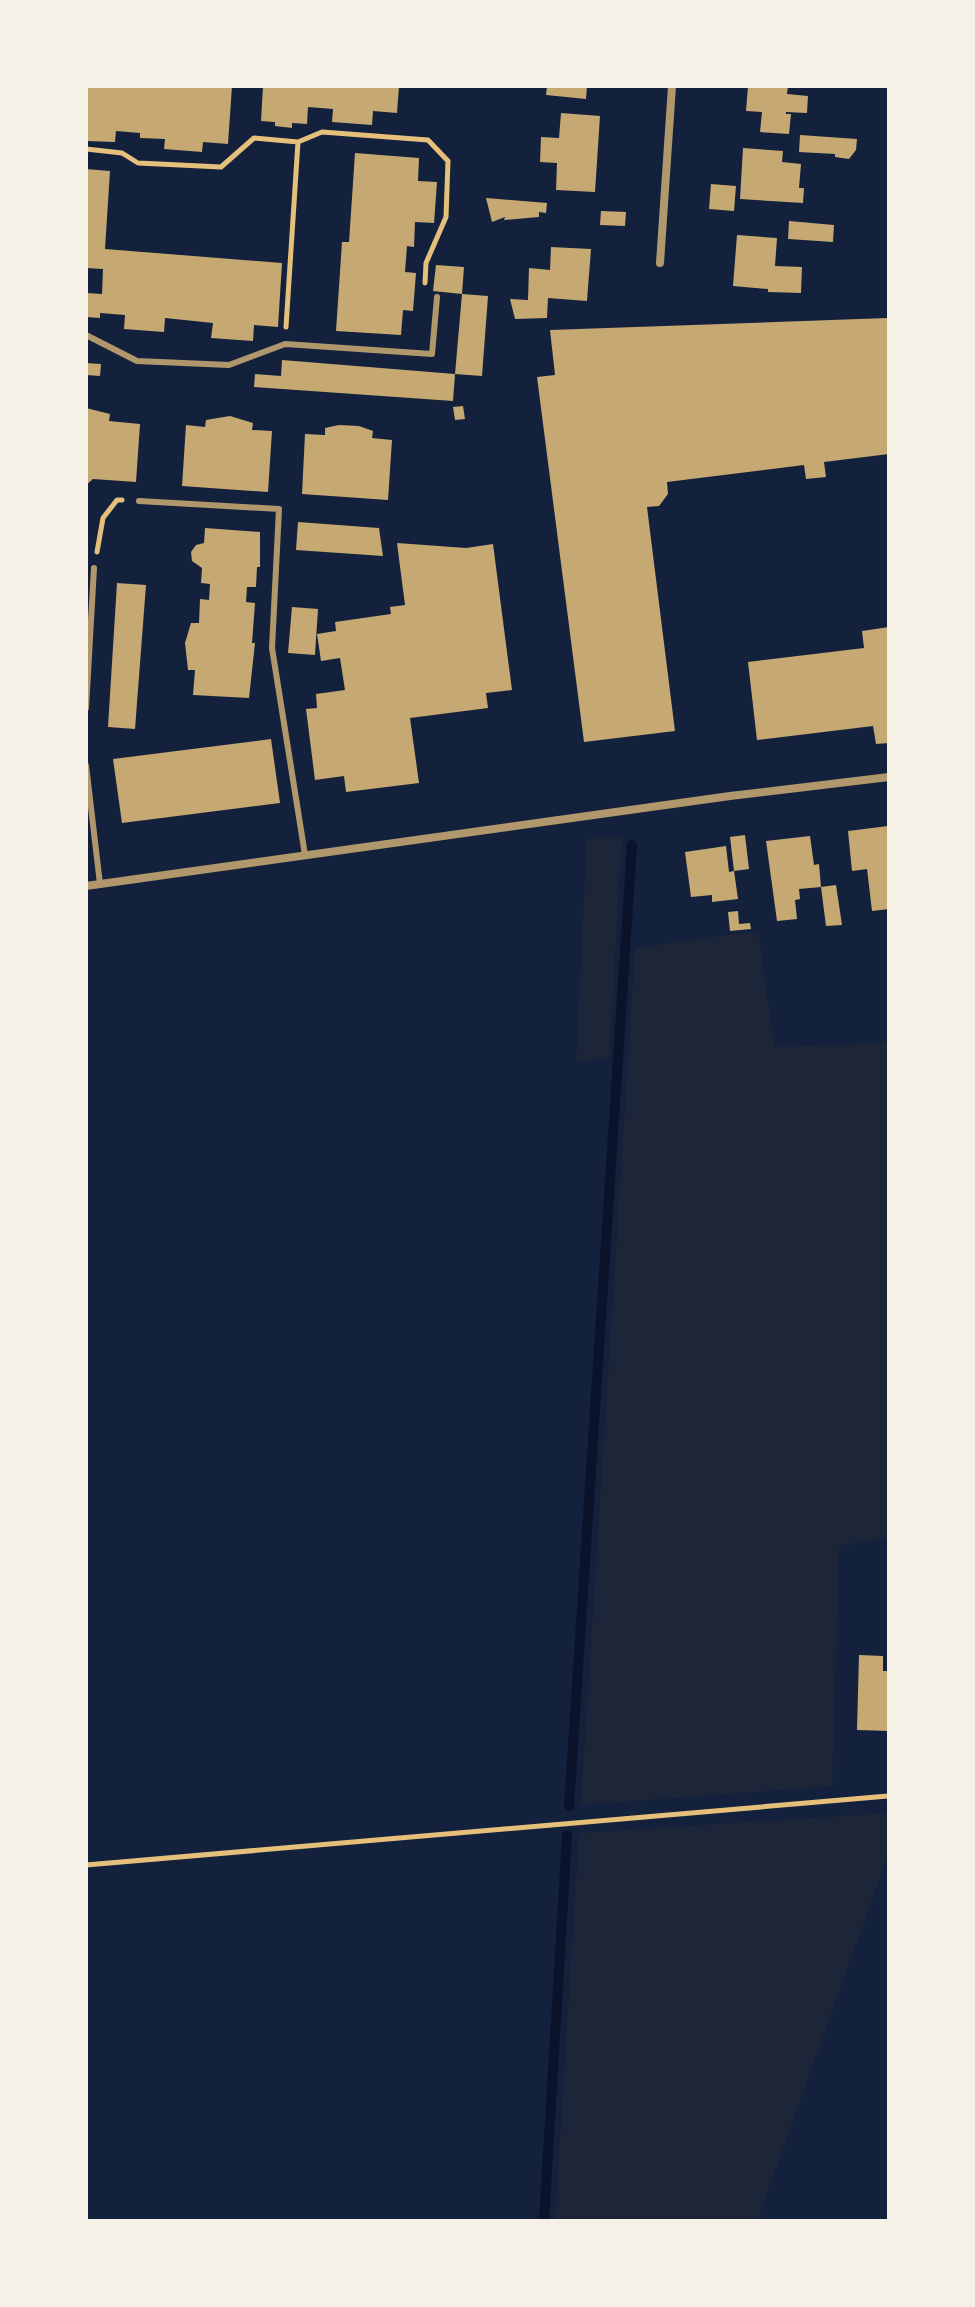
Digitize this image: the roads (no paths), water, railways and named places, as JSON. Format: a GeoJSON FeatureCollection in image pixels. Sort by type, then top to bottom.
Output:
{"type":"FeatureCollection","features":[{"type":"Feature","properties":{"kind":"street"},"geometry":{"type":"LineString","coordinates":[[660,263],[672,86]]}},
{"type":"Feature","properties":{"kind":"street"},"geometry":{"type":"LineString","coordinates":[[86,886],[715,798],[889,777]]}},
{"type":"Feature","properties":{"kind":"lane"},"geometry":{"type":"LineString","coordinates":[[86,335],[137,361],[229,365],[285,344],[432,354],[437,297]]}},
{"type":"Feature","properties":{"kind":"lane"},"geometry":{"type":"LineString","coordinates":[[139,501],[279,509],[272,648],[305,855]]}},
{"type":"Feature","properties":{"kind":"lane"},"geometry":{"type":"LineString","coordinates":[[86,708],[94,568]]}},
{"type":"Feature","properties":{"kind":"lane"},"geometry":{"type":"LineString","coordinates":[[86,765],[100,884]]}},
{"type":"Feature","properties":{"kind":"waterway"},"geometry":{"type":"LineString","coordinates":[[569,1806],[632,845]]}},
{"type":"Feature","properties":{"kind":"waterway"},"geometry":{"type":"LineString","coordinates":[[544,2221],[567,1835]]}}]}
